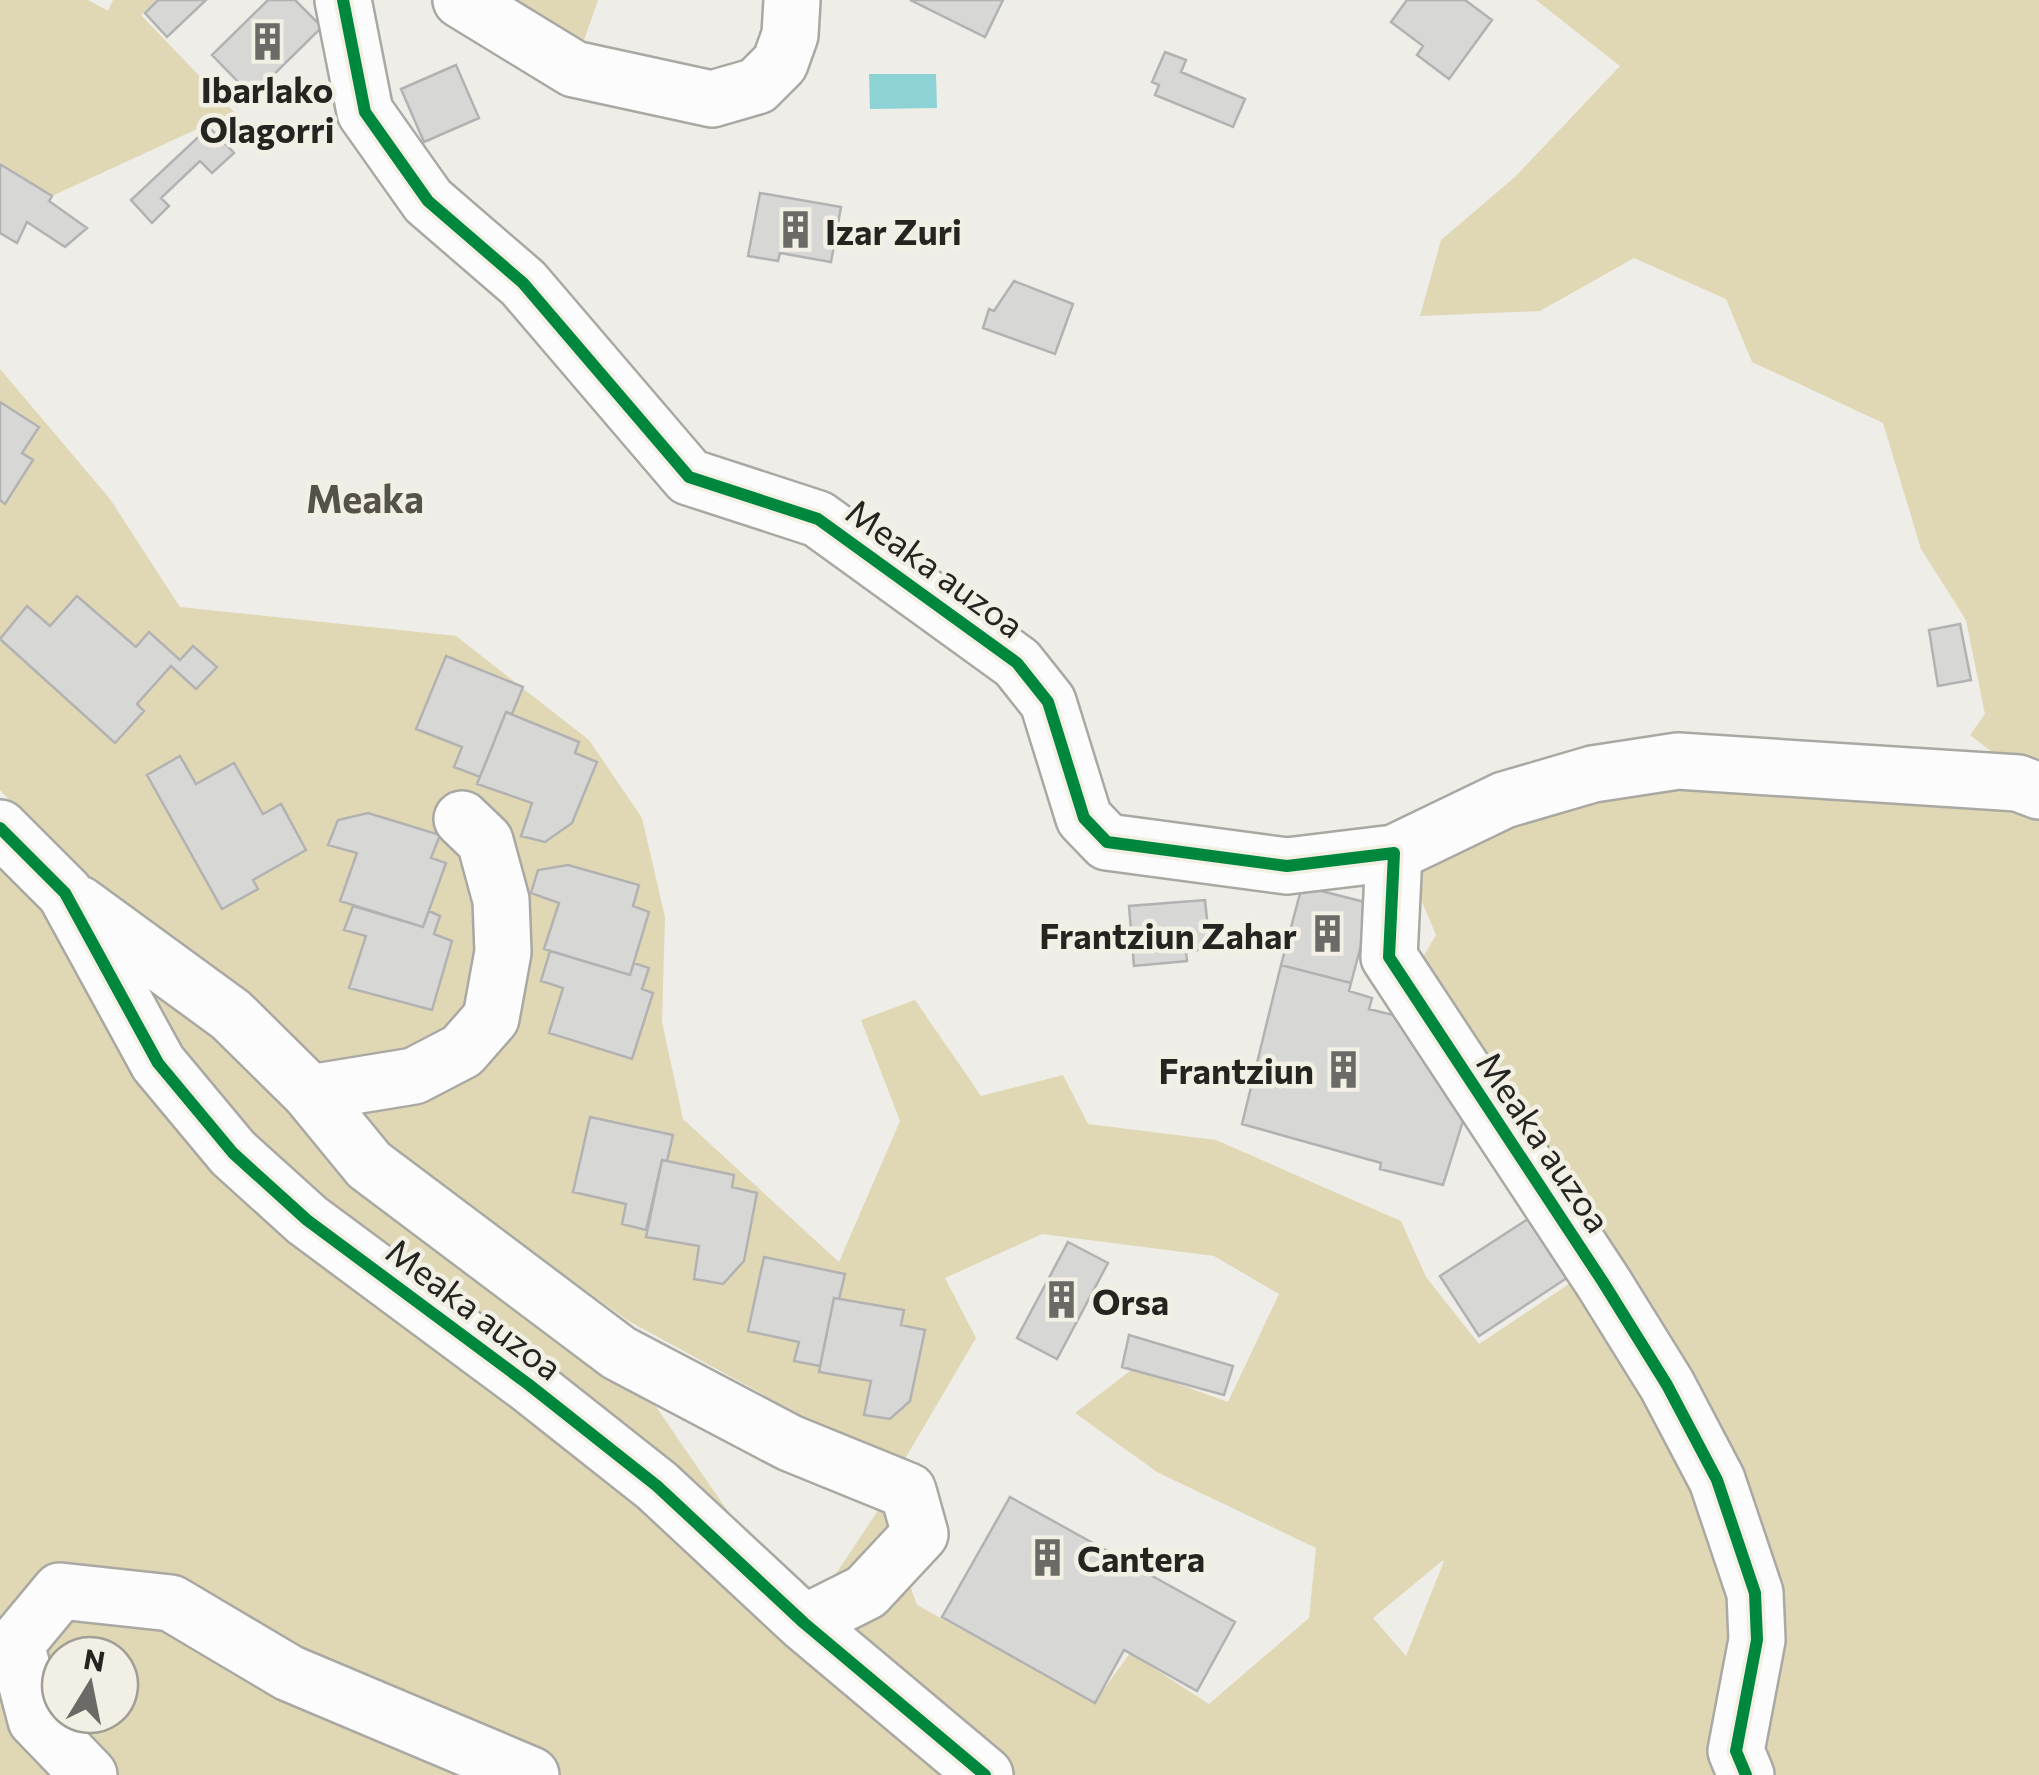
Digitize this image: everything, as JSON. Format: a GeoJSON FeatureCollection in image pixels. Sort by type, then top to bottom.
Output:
{"type":"FeatureCollection","features":[{"type":"Feature","properties":{"kind":"street","name":"Meaka auzoa"},"geometry":{"type":"LineString","coordinates":[[343,0],[365,112],[428,200],[523,283],[688,477],[818,519],[1017,663],[1048,702],[1084,818],[1107,842],[1286,866],[1394,852],[1504,800],[1593,774],[1678,761],[2018,783],[2039,791]]}},
{"type":"Feature","properties":{"kind":"street"},"geometry":{"type":"LineString","coordinates":[[462,0],[574,69],[712,99],[756,86],[780,63],[790,35],[792,0]]}},
{"type":"Feature","properties":{"kind":"street"},"geometry":{"type":"LineString","coordinates":[[310,1093],[414,1076],[462,1051],[491,1018],[503,952],[501,900],[485,841],[462,819]]}},
{"type":"Feature","properties":{"kind":"street","name":"Meaka auzoa"},"geometry":{"type":"LineString","coordinates":[[0,828],[65,893],[231,1015],[310,1093],[369,1165],[619,1352],[790,1443],[908,1491],[920,1534],[866,1592],[804,1623]]}},
{"type":"Feature","properties":{"kind":"street","name":"Meaka auzoa"},"geometry":{"type":"LineString","coordinates":[[1394,852],[1388,958],[1603,1282],[1717,1480],[1755,1593],[1757,1640],[1736,1750],[1746,1775]]}},
{"type":"Feature","properties":{"kind":"street","name":"Meaka auzoa"},"geometry":{"type":"LineString","coordinates":[[65,893],[158,1063],[233,1152],[307,1220],[528,1384],[657,1486],[804,1623],[985,1775]]}},
{"type":"Feature","properties":{"kind":"street"},"geometry":{"type":"LineString","coordinates":[[89,1775],[36,1720],[16,1644],[60,1591],[171,1603],[289,1673],[530,1775]]}},
{"type":"Feature","properties":{"kind":"shaded area"},"geometry":{"type":"Polygon","coordinates":[[[0,0],[88,0],[108,11],[113,0],[156,0],[141,15],[234,112],[52,196],[0,162],[0,0]]]}},
{"type":"Feature","properties":{"kind":"shaded area"},"geometry":{"type":"Polygon","coordinates":[[[459,0],[598,0],[574,69],[459,0]]]}},
{"type":"Feature","properties":{"kind":"shaded area"},"geometry":{"type":"Polygon","coordinates":[[[1536,0],[2039,0],[2039,781],[2021,774],[1970,735],[1985,714],[1966,620],[1921,549],[1883,423],[1752,362],[1726,299],[1634,258],[1540,311],[1420,316],[1441,240],[1515,177],[1620,66],[1536,0]]]}},
{"type":"Feature","properties":{"kind":"shaded area"},"geometry":{"type":"Polygon","coordinates":[[[0,369],[110,499],[180,607],[456,636],[589,740],[642,818],[665,917],[662,1022],[683,1119],[839,1262],[900,1121],[861,1020],[915,1000],[981,1096],[1063,1075],[1088,1124],[1216,1140],[1401,1221],[1426,1277],[1479,1344],[1605,1260],[1420,962],[1436,935],[1417,890],[1425,857],[1597,781],[2039,798],[2039,1775],[0,1775],[0,828],[619,1353],[804,1622],[881,1506],[917,1605],[1094,1703],[1130,1653],[1209,1704],[1309,1618],[1316,1548],[1157,1472],[1075,1413],[1134,1368],[1228,1402],[1279,1294],[1214,1256],[1042,1234],[945,1278],[976,1338],[899,1469],[627,1320],[391,1151],[255,998],[78,871],[0,790],[0,369]],[[1444,1561],[1373,1618],[1406,1656],[1444,1561]]]}},
{"type":"Feature","properties":{"kind":"water"},"geometry":{"type":"Polygon","coordinates":[[[869,74],[936,74],[937,108],[870,109],[869,74]]]}},
{"type":"Feature","properties":{"kind":"building"},"geometry":{"type":"Polygon","coordinates":[[[158,0],[206,0],[167,37],[145,13],[158,0]]]}},
{"type":"Feature","properties":{"kind":"building","name":"Ibarlako Olagorri"},"geometry":{"type":"Polygon","coordinates":[[[268,0],[295,0],[322,27],[252,96],[212,55],[268,0]]]}},
{"type":"Feature","properties":{"kind":"building"},"geometry":{"type":"Polygon","coordinates":[[[910,0],[1003,0],[985,37],[910,0]]]}},
{"type":"Feature","properties":{"kind":"building"},"geometry":{"type":"Polygon","coordinates":[[[1407,0],[1465,0],[1492,20],[1449,79],[1417,55],[1423,46],[1391,22],[1407,0]]]}},
{"type":"Feature","properties":{"kind":"building"},"geometry":{"type":"Polygon","coordinates":[[[1165,52],[1186,60],[1181,72],[1245,99],[1233,127],[1155,95],[1159,85],[1152,82],[1165,52]]]}},
{"type":"Feature","properties":{"kind":"building"},"geometry":{"type":"Polygon","coordinates":[[[456,65],[479,118],[424,142],[401,89],[456,65]]]}},
{"type":"Feature","properties":{"kind":"building"},"geometry":{"type":"Polygon","coordinates":[[[209,127],[234,153],[212,173],[200,161],[161,198],[169,206],[152,223],[131,200],[209,127]]]}},
{"type":"Feature","properties":{"kind":"building"},"geometry":{"type":"Polygon","coordinates":[[[0,164],[52,196],[49,201],[87,228],[65,247],[27,222],[17,243],[0,233],[0,164]]]}},
{"type":"Feature","properties":{"kind":"building","name":"Izar Zuri"},"geometry":{"type":"Polygon","coordinates":[[[760,193],[841,207],[831,262],[780,253],[778,261],[748,256],[760,193]]]}},
{"type":"Feature","properties":{"kind":"building"},"geometry":{"type":"Polygon","coordinates":[[[1014,281],[1073,304],[1055,354],[983,328],[989,309],[994,311],[1014,281]]]}},
{"type":"Feature","properties":{"kind":"building"},"geometry":{"type":"Polygon","coordinates":[[[0,402],[39,427],[22,453],[33,460],[5,504],[0,500],[0,402]]]}},
{"type":"Feature","properties":{"kind":"building"},"geometry":{"type":"Polygon","coordinates":[[[77,596],[136,647],[149,632],[180,660],[193,646],[217,667],[196,689],[171,666],[137,704],[144,711],[115,743],[0,639],[27,606],[50,626],[77,596]]]}},
{"type":"Feature","properties":{"kind":"building"},"geometry":{"type":"Polygon","coordinates":[[[1960,624],[1971,680],[1938,686],[1929,630],[1960,624]]]}},
{"type":"Feature","properties":{"kind":"building"},"geometry":{"type":"Polygon","coordinates":[[[446,656],[523,687],[512,714],[506,712],[480,777],[454,767],[462,747],[416,729],[446,656]]]}},
{"type":"Feature","properties":{"kind":"building"},"geometry":{"type":"Polygon","coordinates":[[[506,712],[579,742],[575,753],[597,762],[572,823],[545,842],[521,836],[532,803],[477,784],[506,712]]]}},
{"type":"Feature","properties":{"kind":"building"},"geometry":{"type":"Polygon","coordinates":[[[180,756],[196,784],[234,763],[263,814],[281,804],[306,850],[253,880],[258,889],[222,909],[147,775],[180,756]]]}},
{"type":"Feature","properties":{"kind":"building"},"geometry":{"type":"Polygon","coordinates":[[[368,813],[440,835],[431,858],[446,863],[423,927],[340,901],[357,853],[328,845],[338,820],[368,813]]]}},
{"type":"Feature","properties":{"kind":"building"},"geometry":{"type":"Polygon","coordinates":[[[568,865],[639,885],[633,906],[649,912],[630,975],[544,949],[559,903],[531,893],[538,870],[568,865]]]}},
{"type":"Feature","properties":{"kind":"building","name":"Frantziun Zahar"},"geometry":{"type":"Polygon","coordinates":[[[1302,886],[1372,904],[1351,983],[1281,965],[1302,886]]]}},
{"type":"Feature","properties":{"kind":"building"},"geometry":{"type":"Polygon","coordinates":[[[1205,900],[1210,949],[1186,951],[1187,961],[1134,966],[1129,906],[1205,900]]]}},
{"type":"Feature","properties":{"kind":"building"},"geometry":{"type":"Polygon","coordinates":[[[353,906],[423,927],[429,911],[440,916],[434,934],[452,941],[432,1010],[349,988],[366,936],[344,930],[353,906]]]}},
{"type":"Feature","properties":{"kind":"building"},"geometry":{"type":"Polygon","coordinates":[[[550,951],[630,975],[634,963],[649,968],[642,989],[653,993],[632,1059],[549,1033],[563,988],[541,981],[550,951]]]}},
{"type":"Feature","properties":{"kind":"building","name":"Frantziun"},"geometry":{"type":"Polygon","coordinates":[[[1281,965],[1351,983],[1349,991],[1372,998],[1369,1009],[1401,1017],[1463,1121],[1443,1185],[1380,1169],[1381,1163],[1242,1124],[1281,965]]]}},
{"type":"Feature","properties":{"kind":"building"},"geometry":{"type":"Polygon","coordinates":[[[590,1117],[673,1135],[667,1161],[662,1160],[646,1230],[622,1224],[626,1204],[573,1192],[590,1117]]]}},
{"type":"Feature","properties":{"kind":"building"},"geometry":{"type":"Polygon","coordinates":[[[662,1160],[734,1175],[732,1187],[757,1193],[744,1261],[723,1284],[694,1279],[699,1246],[646,1237],[662,1160]]]}},
{"type":"Feature","properties":{"kind":"building"},"geometry":{"type":"Polygon","coordinates":[[[1534,1215],[1573,1274],[1479,1336],[1440,1276],[1534,1215]]]}},
{"type":"Feature","properties":{"kind":"building","name":"Orsa"},"geometry":{"type":"Polygon","coordinates":[[[1068,1242],[1108,1263],[1057,1359],[1017,1338],[1068,1242]]]}},
{"type":"Feature","properties":{"kind":"building"},"geometry":{"type":"Polygon","coordinates":[[[764,1257],[845,1274],[839,1299],[834,1298],[820,1366],[794,1361],[799,1342],[748,1331],[764,1257]]]}},
{"type":"Feature","properties":{"kind":"building"},"geometry":{"type":"Polygon","coordinates":[[[834,1298],[904,1310],[901,1325],[925,1330],[910,1401],[890,1419],[864,1415],[871,1381],[819,1372],[834,1298]]]}},
{"type":"Feature","properties":{"kind":"building"},"geometry":{"type":"Polygon","coordinates":[[[1129,1335],[1233,1366],[1224,1395],[1122,1367],[1129,1335]]]}},
{"type":"Feature","properties":{"kind":"building","name":"Cantera"},"geometry":{"type":"Polygon","coordinates":[[[1010,1497],[1235,1622],[1197,1691],[1124,1650],[1095,1703],[942,1617],[1010,1497]]]}},
{"type":"Feature","properties":{"kind":"cycle path"},"geometry":{"type":"LineString","coordinates":[[343,0],[365,112],[428,201],[523,283],[689,477],[818,519],[1017,663],[1048,702],[1084,818],[1107,842],[1287,866],[1394,853],[1389,957],[1603,1282],[1667,1385],[1717,1480],[1755,1593],[1757,1640],[1736,1751],[1746,1775]]}},
{"type":"Feature","properties":{"kind":"cycle path"},"geometry":{"type":"LineString","coordinates":[[0,828],[65,893],[158,1063],[233,1153],[307,1220],[528,1384],[657,1486],[804,1623],[985,1775]]}},
{"type":"Feature","properties":{"kind":"place","name":"Ibarlako Olagorri"},"geometry":{"type":"Point","coordinates":[267,41]}},
{"type":"Feature","properties":{"kind":"place","name":"Izar Zuri"},"geometry":{"type":"Point","coordinates":[795,230]}},
{"type":"Feature","properties":{"kind":"place","name":"Frantziun Zahar"},"geometry":{"type":"Point","coordinates":[1327,934]}},
{"type":"Feature","properties":{"kind":"place","name":"Frantziun"},"geometry":{"type":"Point","coordinates":[1344,1069]}},
{"type":"Feature","properties":{"kind":"place","name":"Orsa"},"geometry":{"type":"Point","coordinates":[1062,1300]}},
{"type":"Feature","properties":{"kind":"place","name":"Cantera"},"geometry":{"type":"Point","coordinates":[1047,1557]}},
{"type":"Feature","properties":{"kind":"district","name":"Meaka"},"geometry":{"type":"Point","coordinates":[365,497]}}]}
